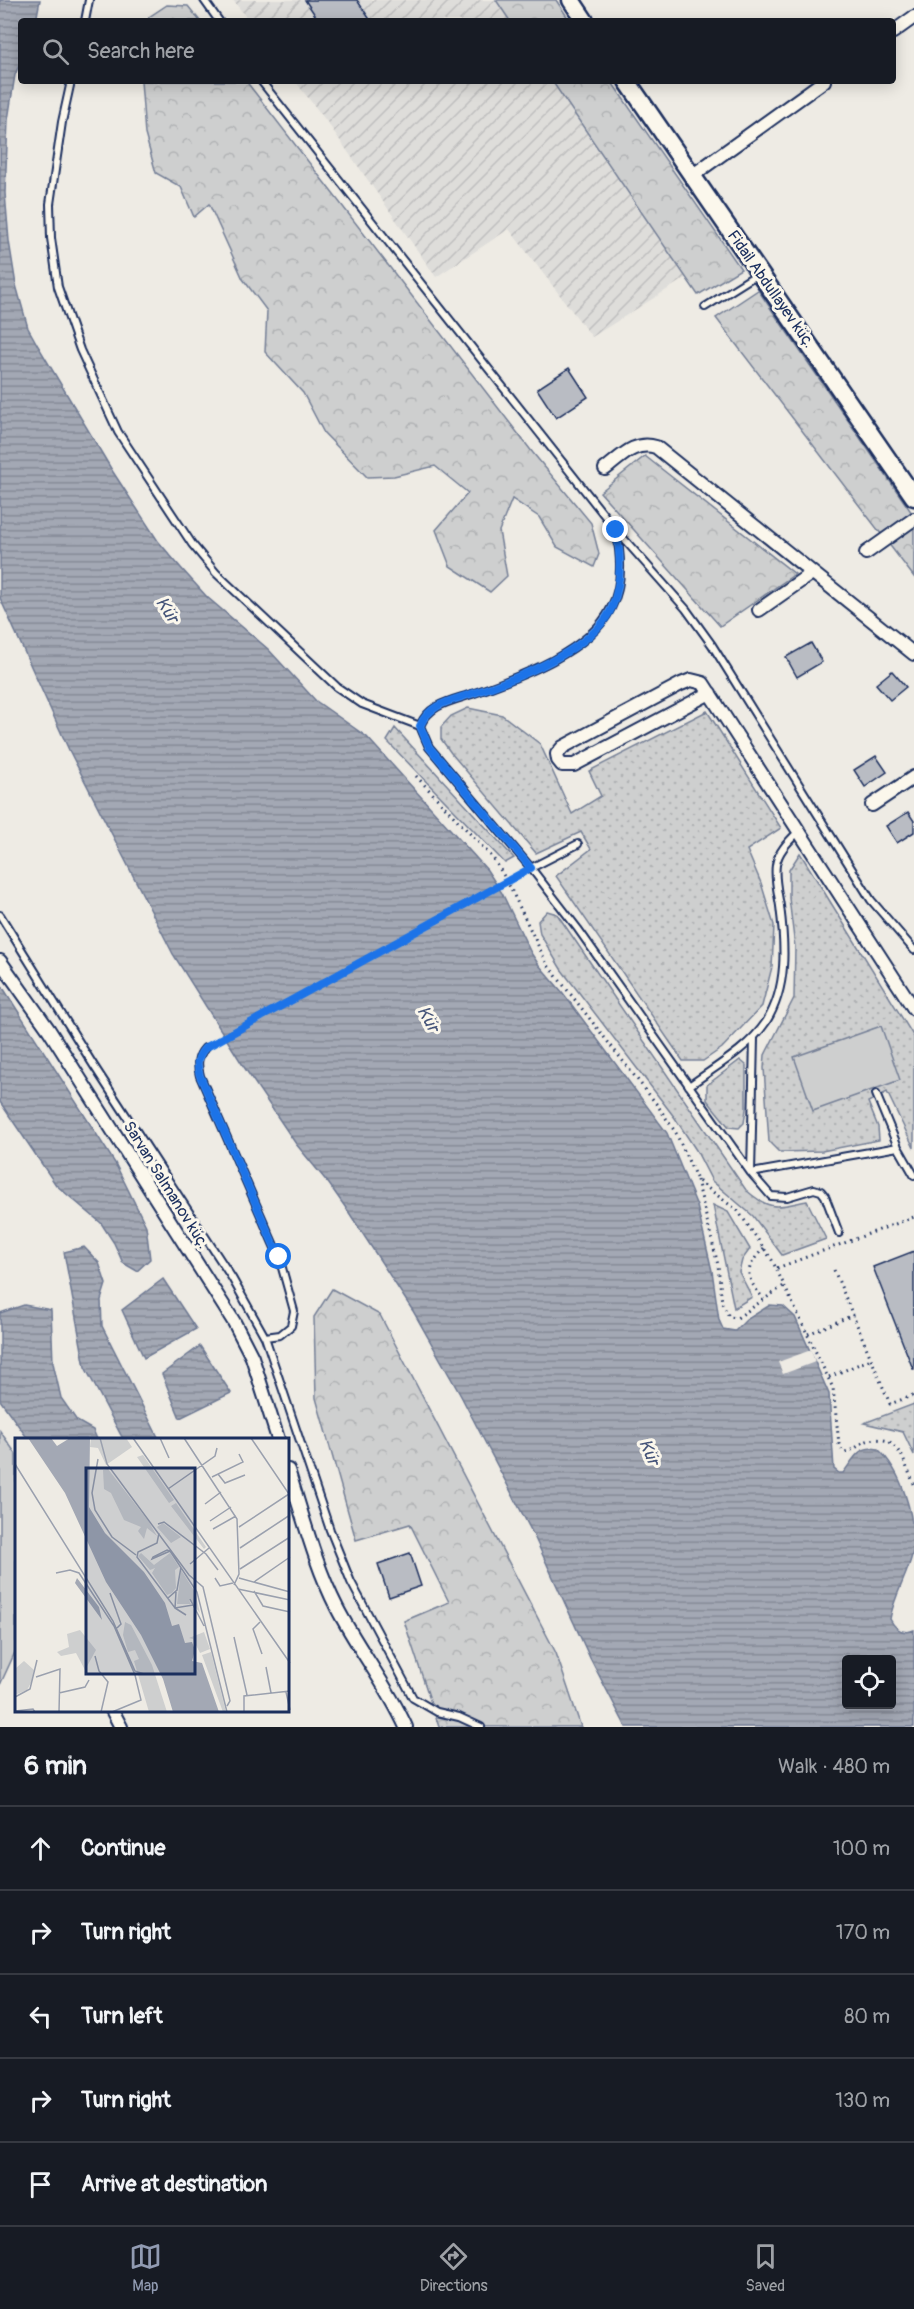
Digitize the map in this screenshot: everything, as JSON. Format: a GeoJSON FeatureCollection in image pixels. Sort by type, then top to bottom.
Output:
{"type":"FeatureCollection","features":[{"type":"Feature","properties":{"kind":"street"},"geometry":{"type":"LineString","coordinates":[[571,0],[583,18]]}},
{"type":"Feature","properties":{"kind":"street"},"geometry":{"type":"LineString","coordinates":[[896,30],[914,17]]}},
{"type":"Feature","properties":{"kind":"street","name":"Fidail Abdullayev küç."},"geometry":{"type":"LineString","coordinates":[[629,84],[914,497]]}},
{"type":"Feature","properties":{"kind":"street"},"geometry":{"type":"LineString","coordinates":[[693,176],[821,84]]}},
{"type":"Feature","properties":{"kind":"street"},"geometry":{"type":"LineString","coordinates":[[605,469],[634,447],[646,444],[656,447],[914,654]]}},
{"type":"Feature","properties":{"kind":"street"},"geometry":{"type":"LineString","coordinates":[[866,553],[914,519]]}},
{"type":"Feature","properties":{"kind":"street"},"geometry":{"type":"LineString","coordinates":[[759,610],[812,573]]}},
{"type":"Feature","properties":{"kind":"street"},"geometry":{"type":"LineString","coordinates":[[710,693],[574,765],[562,765],[558,760],[558,754],[563,747],[681,684],[691,680],[703,683],[710,693],[798,831],[914,1009]]}},
{"type":"Feature","properties":{"kind":"street"},"geometry":{"type":"LineString","coordinates":[[872,805],[914,777]]}},
{"type":"Feature","properties":{"kind":"street","name":"Sarvan Salmanov küç."},"geometry":{"type":"LineString","coordinates":[[0,961],[49,1030],[234,1323],[252,1357],[278,1438]]}},
{"type":"Feature","properties":{"kind":"street"},"geometry":{"type":"LineString","coordinates":[[290,1476],[322,1576],[337,1609],[394,1700],[406,1727]]}},
{"type":"Feature","properties":{"kind":"street"},"geometry":{"type":"LineString","coordinates":[[113,1712],[121,1727]]}},
{"type":"Feature","properties":{"kind":"lane"},"geometry":{"type":"LineString","coordinates":[[86,18],[89,0]]}},
{"type":"Feature","properties":{"kind":"lane"},"geometry":{"type":"LineString","coordinates":[[204,0],[217,18]]}},
{"type":"Feature","properties":{"kind":"lane"},"geometry":{"type":"LineString","coordinates":[[70,84],[62,122],[50,204],[51,238],[58,287],[80,350],[118,432],[192,544],[216,573],[337,687],[362,704],[420,726]]}},
{"type":"Feature","properties":{"kind":"lane"},"geometry":{"type":"LineString","coordinates":[[263,84],[616,530],[686,609],[712,645],[871,900],[914,950]]}},
{"type":"Feature","properties":{"kind":"lane"},"geometry":{"type":"LineString","coordinates":[[705,306],[759,272]]}},
{"type":"Feature","properties":{"kind":"lane"},"geometry":{"type":"LineString","coordinates":[[616,530],[620,553],[618,585],[611,608],[594,631],[575,646],[545,664],[506,681],[436,705],[424,715],[420,726],[429,747],[531,868],[578,929],[766,1192],[778,1198],[814,1189],[821,1191],[839,1233]]}},
{"type":"Feature","properties":{"kind":"lane"},"geometry":{"type":"LineString","coordinates":[[689,1086],[754,1038],[767,1020],[779,988],[784,963],[776,864],[782,849],[798,831]]}},
{"type":"Feature","properties":{"kind":"lane"},"geometry":{"type":"LineString","coordinates":[[531,868],[579,844]]}},
{"type":"Feature","properties":{"kind":"lane"},"geometry":{"type":"LineString","coordinates":[[0,915],[94,1066],[232,1278],[265,1337],[330,1530],[351,1582],[413,1698],[437,1712],[459,1717],[481,1727]]}},
{"type":"Feature","properties":{"kind":"lane"},"geometry":{"type":"LineString","coordinates":[[751,1173],[754,1038]]}},
{"type":"Feature","properties":{"kind":"lane"},"geometry":{"type":"LineString","coordinates":[[205,1048],[199,1055],[197,1066],[200,1076],[279,1257],[294,1311],[291,1326],[280,1335],[265,1337]]}},
{"type":"Feature","properties":{"kind":"lane"},"geometry":{"type":"LineString","coordinates":[[876,1094],[898,1148],[914,1175]]}},
{"type":"Feature","properties":{"kind":"lane"},"geometry":{"type":"LineString","coordinates":[[751,1173],[898,1148]]}},
{"type":"Feature","properties":{"kind":"path"},"geometry":{"type":"LineString","coordinates":[[416,776],[492,858],[507,881],[547,964],[658,1106],[676,1133],[697,1180],[718,1265],[725,1312],[729,1317],[737,1318],[784,1285]]}},
{"type":"Feature","properties":{"kind":"path"},"geometry":{"type":"LineString","coordinates":[[205,1048],[531,868]]}},
{"type":"Feature","properties":{"kind":"path"},"geometry":{"type":"LineString","coordinates":[[697,1180],[738,1211],[772,1260],[829,1377],[836,1402],[839,1444],[843,1452],[850,1451],[870,1439],[889,1441],[901,1454],[914,1484]]}},
{"type":"Feature","properties":{"kind":"path"},"geometry":{"type":"LineString","coordinates":[[764,1248],[752,1261],[748,1271],[752,1285],[764,1299]]}},
{"type":"Feature","properties":{"kind":"path"},"geometry":{"type":"LineString","coordinates":[[834,1269],[890,1404],[914,1395]]}},
{"type":"Feature","properties":{"kind":"path"},"geometry":{"type":"LineString","coordinates":[[808,1334],[854,1315]]}},
{"type":"Feature","properties":{"kind":"path"},"geometry":{"type":"LineString","coordinates":[[829,1377],[871,1359]]}},
{"type":"Feature","properties":{"kind":"shaded area"},"geometry":{"type":"Polygon","coordinates":[[[233,0],[496,0],[508,18],[247,18],[233,0]]]}},
{"type":"Feature","properties":{"kind":"shaded area"},"geometry":{"type":"Polygon","coordinates":[[[297,84],[554,84],[687,277],[592,337],[509,229],[436,277],[327,122],[297,84]]]}},
{"type":"Feature","properties":{"kind":"green space"},"geometry":{"type":"Polygon","coordinates":[[[496,0],[556,0],[568,18],[508,18],[496,0]]]}},
{"type":"Feature","properties":{"kind":"green space"},"geometry":{"type":"Polygon","coordinates":[[[167,5],[188,6],[198,18],[149,18],[167,5]]]}},
{"type":"Feature","properties":{"kind":"green space"},"geometry":{"type":"Polygon","coordinates":[[[141,84],[248,84],[533,453],[591,523],[599,554],[594,567],[557,547],[539,517],[512,499],[499,531],[507,576],[490,592],[450,566],[436,530],[468,493],[435,466],[394,476],[367,477],[324,433],[303,393],[265,352],[267,311],[243,279],[209,204],[194,217],[181,187],[156,173],[145,134],[141,84]]]}},
{"type":"Feature","properties":{"kind":"green space"},"geometry":{"type":"Polygon","coordinates":[[[554,84],[613,84],[741,269],[698,295],[554,84]]]}},
{"type":"Feature","properties":{"kind":"green space"},"geometry":{"type":"Polygon","coordinates":[[[758,290],[914,516],[914,577],[716,318],[758,290]]]}},
{"type":"Feature","properties":{"kind":"green space"},"geometry":{"type":"Polygon","coordinates":[[[645,456],[795,574],[720,626],[600,492],[645,456]]]}},
{"type":"Feature","properties":{"kind":"green space"},"geometry":{"type":"Polygon","coordinates":[[[468,708],[502,715],[540,744],[572,814],[601,796],[589,771],[707,711],[781,828],[747,850],[761,883],[774,925],[772,967],[762,1006],[722,1048],[703,1061],[683,1061],[556,876],[591,849],[581,832],[536,853],[451,753],[441,739],[441,727],[451,716],[468,708]]]}},
{"type":"Feature","properties":{"kind":"green space"},"geometry":{"type":"Polygon","coordinates":[[[395,728],[514,858],[505,863],[387,741],[395,728]]]}},
{"type":"Feature","properties":{"kind":"green space"},"geometry":{"type":"Polygon","coordinates":[[[800,853],[914,1037],[914,1148],[887,1092],[868,1102],[878,1127],[879,1140],[822,1151],[779,1152],[769,1142],[765,1055],[794,998],[795,947],[789,898],[789,870],[800,853]]]}},
{"type":"Feature","properties":{"kind":"green space"},"geometry":{"type":"Polygon","coordinates":[[[547,911],[557,914],[746,1190],[768,1205],[781,1206],[807,1201],[826,1239],[782,1255],[753,1216],[712,1181],[696,1150],[675,1118],[561,969],[540,934],[538,921],[547,911]]]}},
{"type":"Feature","properties":{"kind":"green space"},"geometry":{"type":"Polygon","coordinates":[[[881,1026],[900,1080],[813,1111],[794,1057],[881,1026]]]}},
{"type":"Feature","properties":{"kind":"green space"},"geometry":{"type":"Polygon","coordinates":[[[740,1060],[746,1065],[746,1109],[744,1123],[739,1128],[729,1127],[707,1100],[707,1085],[740,1060]]]}},
{"type":"Feature","properties":{"kind":"green space"},"geometry":{"type":"Polygon","coordinates":[[[713,1205],[728,1212],[750,1249],[742,1260],[739,1272],[752,1297],[734,1308],[713,1205]]]}},
{"type":"Feature","properties":{"kind":"green space"},"geometry":{"type":"Polygon","coordinates":[[[332,1289],[380,1315],[556,1653],[581,1727],[439,1727],[404,1621],[449,1602],[410,1524],[356,1540],[316,1398],[314,1317],[332,1289]]]}},
{"type":"Feature","properties":{"kind":"green space"},"geometry":{"type":"Polygon","coordinates":[[[914,1404],[914,1455],[903,1432],[864,1423],[914,1404]]]}},
{"type":"Feature","properties":{"kind":"green space"},"geometry":{"type":"Polygon","coordinates":[[[0,1431],[15,1453],[15,1652],[0,1685],[0,1431]]]}},
{"type":"Feature","properties":{"kind":"water","name":"Kür"},"geometry":{"type":"Polygon","coordinates":[[[0,0],[40,0],[37,18],[18,18],[18,68],[8,120],[5,193],[16,285],[28,328],[113,472],[158,541],[207,597],[268,649],[316,701],[367,737],[487,870],[502,893],[539,965],[563,993],[667,1133],[697,1206],[712,1271],[719,1320],[723,1329],[735,1331],[746,1320],[770,1305],[783,1306],[795,1317],[829,1394],[834,1469],[843,1473],[861,1451],[871,1448],[878,1449],[894,1469],[909,1508],[914,1547],[890,1619],[899,1630],[906,1632],[914,1630],[914,1727],[626,1727],[590,1658],[534,1536],[461,1396],[413,1311],[348,1211],[296,1144],[244,1067],[173,954],[69,750],[0,598],[0,0]]]}},
{"type":"Feature","properties":{"kind":"water"},"geometry":{"type":"Polygon","coordinates":[[[0,983],[115,1163],[146,1226],[150,1259],[137,1271],[123,1263],[101,1223],[56,1185],[0,1102],[0,983]]]}},
{"type":"Feature","properties":{"kind":"water"},"geometry":{"type":"Polygon","coordinates":[[[84,1247],[99,1263],[106,1284],[101,1300],[102,1326],[158,1438],[122,1438],[85,1367],[64,1252],[84,1247]]]}},
{"type":"Feature","properties":{"kind":"water"},"geometry":{"type":"Polygon","coordinates":[[[163,1279],[196,1329],[144,1358],[122,1310],[163,1279]]]}},
{"type":"Feature","properties":{"kind":"water"},"geometry":{"type":"Polygon","coordinates":[[[24,1305],[51,1310],[53,1363],[61,1398],[77,1421],[93,1430],[97,1438],[27,1438],[0,1400],[0,1313],[24,1305]]]}},
{"type":"Feature","properties":{"kind":"water"},"geometry":{"type":"Polygon","coordinates":[[[200,1346],[231,1393],[180,1418],[162,1374],[200,1346]]]}},
{"type":"Feature","properties":{"kind":"pier"},"geometry":{"type":"Polygon","coordinates":[[[811,1350],[815,1362],[783,1374],[778,1362],[811,1350]]]}},
{"type":"Feature","properties":{"kind":"building"},"geometry":{"type":"Polygon","coordinates":[[[305,0],[357,0],[369,18],[317,18],[305,0]]]}},
{"type":"Feature","properties":{"kind":"building"},"geometry":{"type":"Polygon","coordinates":[[[569,368],[588,397],[556,418],[537,389],[569,368]]]}},
{"type":"Feature","properties":{"kind":"building"},"geometry":{"type":"Polygon","coordinates":[[[811,643],[822,662],[797,677],[786,657],[811,643]]]}},
{"type":"Feature","properties":{"kind":"building"},"geometry":{"type":"Polygon","coordinates":[[[892,671],[906,687],[890,700],[876,684],[892,671]]]}},
{"type":"Feature","properties":{"kind":"building"},"geometry":{"type":"Polygon","coordinates":[[[876,756],[887,772],[865,787],[854,770],[876,756]]]}},
{"type":"Feature","properties":{"kind":"building"},"geometry":{"type":"Polygon","coordinates":[[[908,812],[914,821],[914,832],[897,843],[886,826],[908,812]]]}},
{"type":"Feature","properties":{"kind":"building"},"geometry":{"type":"Polygon","coordinates":[[[914,1251],[914,1369],[913,1369],[873,1267],[914,1251]]]}},
{"type":"Feature","properties":{"kind":"building"},"geometry":{"type":"Polygon","coordinates":[[[410,1553],[421,1586],[389,1597],[378,1564],[410,1553]]]}},
{"type":"Feature","properties":{"kind":"route"},"geometry":{"type":"LineString","coordinates":[[279,1257],[200,1076],[197,1066],[199,1055],[205,1048],[531,868],[429,747],[420,726],[424,715],[436,705],[506,681],[545,664],[575,646],[594,631],[611,608],[618,585],[620,553],[616,530]]}}]}
